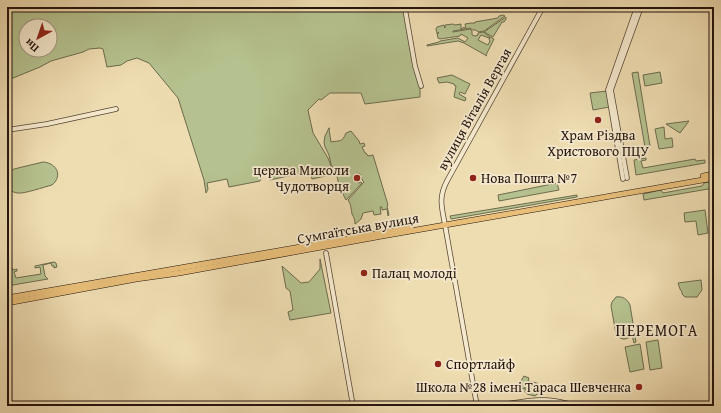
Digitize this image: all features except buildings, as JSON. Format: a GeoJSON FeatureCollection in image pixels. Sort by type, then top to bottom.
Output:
{"type":"FeatureCollection","features":[{"type":"Feature","properties":{"kind":"main road","name":"Сумгаїтська вулиця"},"geometry":{"type":"LineString","coordinates":[[7,298],[148,275],[179,273],[714,174]]}},
{"type":"Feature","properties":{"kind":"main road","name":"Сумгаїтська вулиця"},"geometry":{"type":"LineString","coordinates":[[445,224],[714,178]]}},
{"type":"Feature","properties":{"kind":"main road","name":"Сумгаїтська вулиця"},"geometry":{"type":"LineString","coordinates":[[7,303],[148,275]]}},
{"type":"Feature","properties":{"kind":"street"},"geometry":{"type":"LineString","coordinates":[[417,7],[406,9],[415,66],[421,86]]}},
{"type":"Feature","properties":{"kind":"street","name":"вулиця Віталія Вергая"},"geometry":{"type":"LineString","coordinates":[[477,406],[441,196],[444,186],[543,7]]}},
{"type":"Feature","properties":{"kind":"street"},"geometry":{"type":"LineString","coordinates":[[637,7],[608,90],[625,178],[612,90],[641,7]]}},
{"type":"Feature","properties":{"kind":"street"},"geometry":{"type":"LineString","coordinates":[[7,130],[47,124],[116,109]]}},
{"type":"Feature","properties":{"kind":"street"},"geometry":{"type":"LineString","coordinates":[[326,253],[353,406]]}},
{"type":"Feature","properties":{"kind":"street"},"geometry":{"type":"LineString","coordinates":[[495,406],[522,401],[555,400],[574,406]]}},
{"type":"Feature","properties":{"kind":"green space"},"geometry":{"type":"Polygon","coordinates":[[[7,7],[417,7],[406,9],[420,87],[420,97],[365,104],[361,93],[330,93],[321,100],[319,99],[308,110],[313,133],[328,158],[334,174],[312,179],[310,171],[270,180],[268,172],[261,175],[260,181],[229,187],[227,179],[207,183],[208,189],[206,193],[204,180],[178,98],[149,63],[137,58],[127,61],[121,65],[107,67],[103,49],[89,49],[51,61],[13,78],[7,77],[7,7]]]}},
{"type":"Feature","properties":{"kind":"green space"},"geometry":{"type":"Polygon","coordinates":[[[499,16],[505,16],[484,31],[478,32],[470,28],[466,29],[465,24],[498,18],[499,16]]]}},
{"type":"Feature","properties":{"kind":"green space"},"geometry":{"type":"Polygon","coordinates":[[[506,17],[493,37],[484,32],[506,17]]]}},
{"type":"Feature","properties":{"kind":"green space"},"geometry":{"type":"Polygon","coordinates":[[[461,24],[461,29],[464,27],[465,29],[453,32],[470,29],[472,31],[472,35],[475,36],[478,35],[478,33],[483,32],[494,39],[486,55],[487,56],[458,41],[427,46],[440,41],[458,38],[465,42],[468,38],[461,34],[460,36],[440,39],[438,38],[437,27],[444,25],[445,28],[445,25],[461,24]],[[481,35],[478,40],[488,45],[490,37],[481,35]]]}},
{"type":"Feature","properties":{"kind":"green space"},"geometry":{"type":"Polygon","coordinates":[[[638,72],[650,146],[645,147],[632,73],[638,72]]]}},
{"type":"Feature","properties":{"kind":"green space"},"geometry":{"type":"Polygon","coordinates":[[[660,72],[662,83],[645,86],[643,75],[660,72]]]}},
{"type":"Feature","properties":{"kind":"green space"},"geometry":{"type":"Polygon","coordinates":[[[452,75],[470,84],[465,94],[460,92],[459,94],[466,98],[465,101],[454,97],[456,86],[454,84],[447,82],[439,83],[437,78],[452,75]]]}},
{"type":"Feature","properties":{"kind":"green space"},"geometry":{"type":"Polygon","coordinates":[[[607,91],[609,107],[593,110],[590,93],[607,91]]]}},
{"type":"Feature","properties":{"kind":"green space"},"geometry":{"type":"Polygon","coordinates":[[[689,121],[680,133],[666,124],[689,121]]]}},
{"type":"Feature","properties":{"kind":"green space"},"geometry":{"type":"Polygon","coordinates":[[[664,127],[665,139],[672,138],[673,147],[659,149],[655,129],[664,127]]]}},
{"type":"Feature","properties":{"kind":"green space"},"geometry":{"type":"Polygon","coordinates":[[[329,128],[331,142],[342,140],[346,133],[351,131],[360,144],[364,143],[365,146],[362,147],[365,153],[368,156],[373,155],[388,205],[388,216],[387,209],[382,210],[382,207],[380,207],[381,214],[374,215],[373,211],[363,213],[361,219],[355,224],[348,200],[364,182],[360,177],[360,174],[357,173],[354,175],[353,180],[362,183],[346,200],[339,186],[337,176],[325,147],[325,136],[329,128]]]}},
{"type":"Feature","properties":{"kind":"green space"},"geometry":{"type":"Polygon","coordinates":[[[646,158],[646,160],[641,161],[643,168],[695,159],[696,161],[705,160],[705,163],[636,175],[634,160],[646,158]]]}},
{"type":"Feature","properties":{"kind":"green space"},"geometry":{"type":"Polygon","coordinates":[[[43,162],[52,165],[57,170],[57,178],[52,185],[21,193],[16,193],[9,188],[7,179],[12,170],[43,162]]]}},
{"type":"Feature","properties":{"kind":"green space"},"geometry":{"type":"Polygon","coordinates":[[[714,181],[714,188],[644,200],[643,194],[661,190],[663,193],[702,186],[704,183],[714,181]]]}},
{"type":"Feature","properties":{"kind":"green space"},"geometry":{"type":"Polygon","coordinates":[[[557,183],[559,190],[499,201],[498,195],[557,183]]]}},
{"type":"Feature","properties":{"kind":"green space"},"geometry":{"type":"Polygon","coordinates":[[[577,195],[577,197],[451,219],[450,216],[577,195]]]}},
{"type":"Feature","properties":{"kind":"green space"},"geometry":{"type":"Polygon","coordinates":[[[705,210],[708,233],[698,235],[696,221],[685,222],[684,213],[705,210]]]}},
{"type":"Feature","properties":{"kind":"green space"},"geometry":{"type":"Polygon","coordinates":[[[343,229],[343,236],[319,240],[318,234],[343,229]]]}},
{"type":"Feature","properties":{"kind":"green space"},"geometry":{"type":"Polygon","coordinates":[[[320,259],[331,313],[290,320],[288,312],[293,310],[290,291],[286,288],[282,266],[301,283],[309,282],[320,269],[320,259]]]}},
{"type":"Feature","properties":{"kind":"green space"},"geometry":{"type":"Polygon","coordinates":[[[54,262],[56,263],[57,267],[54,268],[51,263],[43,265],[45,276],[48,279],[7,286],[7,269],[17,269],[17,271],[14,272],[16,278],[41,274],[40,267],[35,268],[35,266],[54,262]]]}},
{"type":"Feature","properties":{"kind":"green space"},"geometry":{"type":"Polygon","coordinates":[[[701,280],[702,290],[697,297],[685,297],[682,294],[678,283],[701,280]]]}},
{"type":"Feature","properties":{"kind":"green space"},"geometry":{"type":"Polygon","coordinates":[[[616,297],[624,298],[630,305],[636,342],[634,343],[632,335],[624,339],[620,338],[616,334],[611,306],[616,297]]]}},
{"type":"Feature","properties":{"kind":"green space"},"geometry":{"type":"Polygon","coordinates":[[[658,340],[662,368],[650,370],[646,342],[658,340]]]}},
{"type":"Feature","properties":{"kind":"green space"},"geometry":{"type":"Polygon","coordinates":[[[640,344],[644,369],[630,372],[625,347],[640,344]]]}},
{"type":"Feature","properties":{"kind":"green space"},"geometry":{"type":"Polygon","coordinates":[[[524,376],[529,378],[528,381],[537,383],[542,388],[541,391],[535,396],[527,394],[525,392],[525,387],[524,389],[518,386],[524,376]]]}},
{"type":"Feature","properties":{"kind":"place","name":"Храм Різдва Христового ПЦУ"},"geometry":{"type":"Point","coordinates":[598,120]}},
{"type":"Feature","properties":{"kind":"place","name":"церква Миколи Чудотворця"},"geometry":{"type":"Point","coordinates":[357,178]}},
{"type":"Feature","properties":{"kind":"place","name":"Нова Пошта №7"},"geometry":{"type":"Point","coordinates":[473,178]}},
{"type":"Feature","properties":{"kind":"place","name":"Палац молоді"},"geometry":{"type":"Point","coordinates":[364,273]}},
{"type":"Feature","properties":{"kind":"place","name":"Спортлайф"},"geometry":{"type":"Point","coordinates":[438,364]}},
{"type":"Feature","properties":{"kind":"place","name":"Школа №28 імені Тараса Шевченка"},"geometry":{"type":"Point","coordinates":[639,387]}},
{"type":"Feature","properties":{"kind":"district","name":"ПЕРЕМОГА"},"geometry":{"type":"Point","coordinates":[657,330]}}]}
